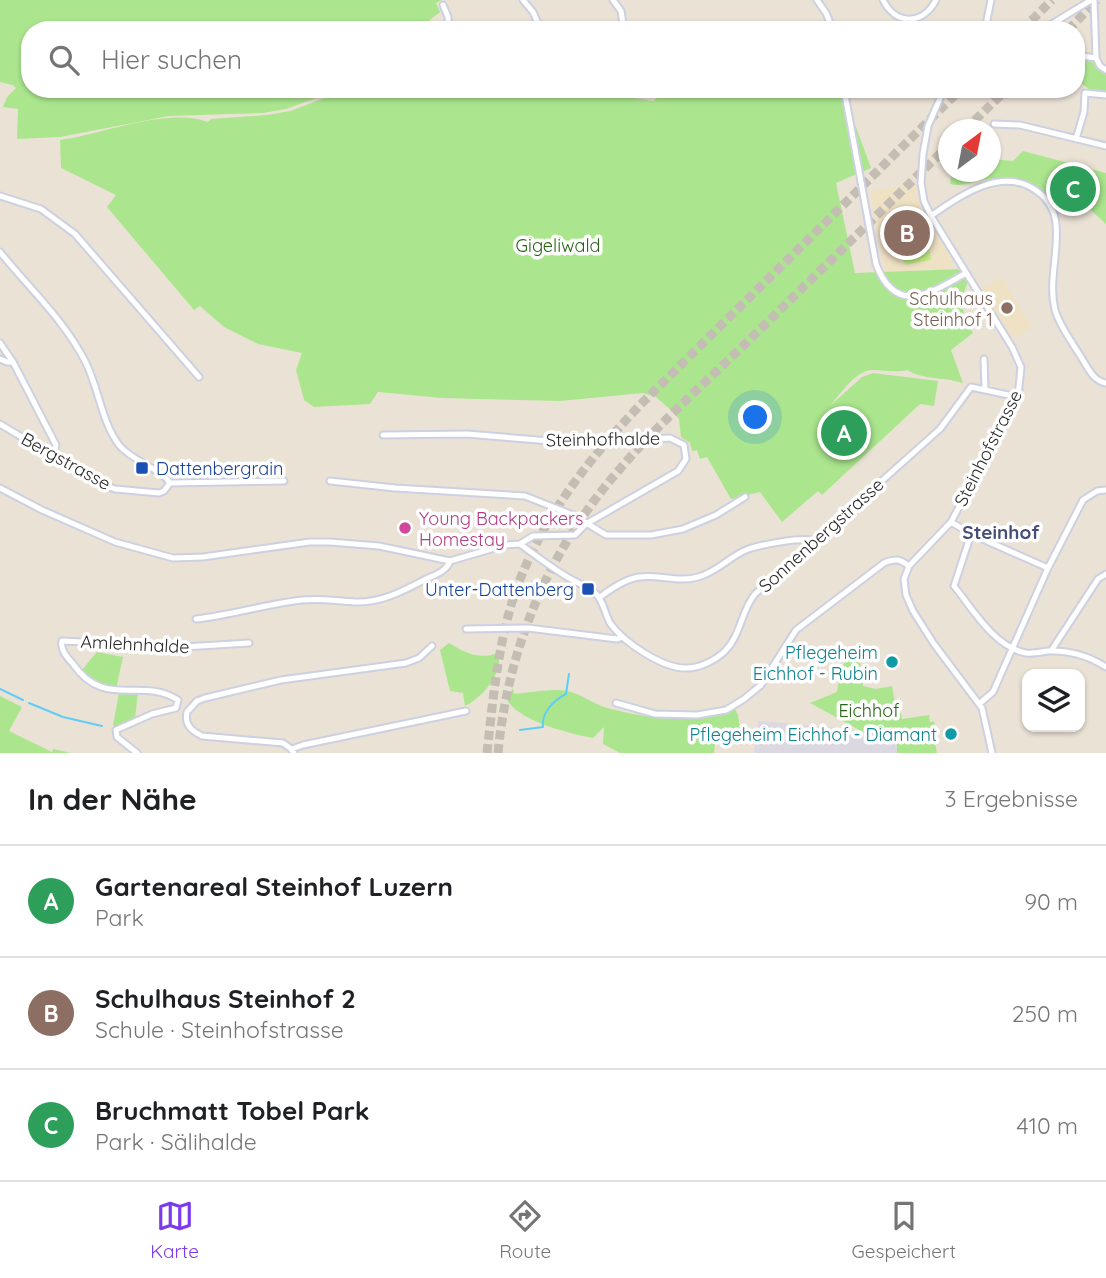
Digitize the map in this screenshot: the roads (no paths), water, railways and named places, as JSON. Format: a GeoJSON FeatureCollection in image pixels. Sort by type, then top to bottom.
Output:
{"type":"FeatureCollection","features":[{"type":"Feature","properties":{"kind":"street"},"geometry":{"type":"LineString","coordinates":[[523,0],[537,21]]}},
{"type":"Feature","properties":{"kind":"street"},"geometry":{"type":"LineString","coordinates":[[613,0],[621,11],[623,21]]}},
{"type":"Feature","properties":{"kind":"street"},"geometry":{"type":"LineString","coordinates":[[817,0],[829,21]]}},
{"type":"Feature","properties":{"kind":"street"},"geometry":{"type":"LineString","coordinates":[[883,0],[895,15],[913,19],[926,14],[936,0]]}},
{"type":"Feature","properties":{"kind":"street"},"geometry":{"type":"LineString","coordinates":[[987,21],[991,0]]}},
{"type":"Feature","properties":{"kind":"street"},"geometry":{"type":"LineString","coordinates":[[1057,21],[1092,0],[1096,58],[1098,64],[1106,70]]}},
{"type":"Feature","properties":{"kind":"street"},"geometry":{"type":"LineString","coordinates":[[443,5],[448,21]]}},
{"type":"Feature","properties":{"kind":"street"},"geometry":{"type":"LineString","coordinates":[[1085,56],[1096,58]]}},
{"type":"Feature","properties":{"kind":"street"},"geometry":{"type":"LineString","coordinates":[[1085,93],[1106,95]]}},
{"type":"Feature","properties":{"kind":"street"},"geometry":{"type":"LineString","coordinates":[[846,98],[876,264],[886,285],[907,296],[919,297],[934,292],[966,273]]}},
{"type":"Feature","properties":{"kind":"street","name":"Steinhofstrasse"},"geometry":{"type":"LineString","coordinates":[[909,566],[951,522],[1018,397],[1021,377],[1018,358],[924,201],[921,183],[923,154],[928,126],[940,98]]}},
{"type":"Feature","properties":{"kind":"street"},"geometry":{"type":"LineString","coordinates":[[1076,139],[1084,112],[1085,98]]}},
{"type":"Feature","properties":{"kind":"street"},"geometry":{"type":"LineString","coordinates":[[1001,124],[1020,125],[1106,146]]}},
{"type":"Feature","properties":{"kind":"street"},"geometry":{"type":"LineString","coordinates":[[931,216],[991,183],[1007,181],[1026,184],[1047,200],[1055,217],[1057,234],[1053,295],[1055,309],[1091,373],[1097,380],[1106,383]]}},
{"type":"Feature","properties":{"kind":"street"},"geometry":{"type":"LineString","coordinates":[[0,196],[41,209],[75,234],[199,377]]}},
{"type":"Feature","properties":{"kind":"street","name":"Bergstrasse"},"geometry":{"type":"LineString","coordinates":[[0,252],[62,324],[79,350],[94,380],[107,424],[120,446],[131,457],[164,476],[170,483],[164,492],[159,493],[115,489],[98,483],[0,424]]}},
{"type":"Feature","properties":{"kind":"street"},"geometry":{"type":"LineString","coordinates":[[0,343],[56,444],[53,456]]}},
{"type":"Feature","properties":{"kind":"street"},"geometry":{"type":"LineString","coordinates":[[0,359],[12,362]]}},
{"type":"Feature","properties":{"kind":"street"},"geometry":{"type":"LineString","coordinates":[[984,359],[985,390],[1018,397]]}},
{"type":"Feature","properties":{"kind":"street","name":"Sonnenbergstrasse"},"geometry":{"type":"LineString","coordinates":[[600,597],[611,624],[622,637],[660,661],[686,668],[711,661],[725,651],[734,639],[746,607],[755,594],[940,429],[971,387],[985,390]]}},
{"type":"Feature","properties":{"kind":"street","name":"Steinhofhalde"},"geometry":{"type":"LineString","coordinates":[[383,435],[467,434],[573,443],[670,438],[684,445],[686,459],[678,471],[586,524]]}},
{"type":"Feature","properties":{"kind":"street"},"geometry":{"type":"LineString","coordinates":[[170,483],[284,481]]}},
{"type":"Feature","properties":{"kind":"street"},"geometry":{"type":"LineString","coordinates":[[330,481],[525,496],[573,515],[606,535],[651,534],[682,529],[716,515],[746,497]]}},
{"type":"Feature","properties":{"kind":"street"},"geometry":{"type":"LineString","coordinates":[[0,488],[46,512],[115,542],[173,558],[330,542],[379,546],[450,561],[494,548],[520,544],[533,536],[572,536],[586,524]]}},
{"type":"Feature","properties":{"kind":"street"},"geometry":{"type":"LineString","coordinates":[[979,704],[993,692],[1048,568],[1083,500],[1097,491],[1106,490]]}},
{"type":"Feature","properties":{"kind":"street"},"geometry":{"type":"LineString","coordinates":[[951,522],[971,534],[1048,568]]}},
{"type":"Feature","properties":{"kind":"street"},"geometry":{"type":"LineString","coordinates":[[971,534],[954,586],[997,637],[1025,653],[1051,651],[1082,655],[1106,667]]}},
{"type":"Feature","properties":{"kind":"street"},"geometry":{"type":"LineString","coordinates":[[520,544],[600,597],[639,577],[677,580],[697,577],[712,572],[746,550],[803,539],[816,541]]}},
{"type":"Feature","properties":{"kind":"street"},"geometry":{"type":"LineString","coordinates":[[615,703],[655,714],[697,715],[726,710],[761,685],[796,629],[884,562],[901,559],[909,566],[904,579],[908,603],[979,704],[992,753]]}},
{"type":"Feature","properties":{"kind":"street"},"geometry":{"type":"LineString","coordinates":[[196,619],[225,616],[301,600],[380,600],[441,572],[449,566],[450,561]]}},
{"type":"Feature","properties":{"kind":"street"},"geometry":{"type":"LineString","coordinates":[[1051,651],[1098,579],[1106,574]]}},
{"type":"Feature","properties":{"kind":"street","name":"Sonnenbergstrasse"},"geometry":{"type":"LineString","coordinates":[[466,629],[528,628],[617,639],[622,637]]}},
{"type":"Feature","properties":{"kind":"street","name":"Amlehnhalde"},"geometry":{"type":"LineString","coordinates":[[137,753],[117,737],[116,730],[152,713],[176,708],[178,700],[155,692],[117,691],[94,686],[82,677],[62,649],[62,641],[184,648],[249,643]]}},
{"type":"Feature","properties":{"kind":"street"},"geometry":{"type":"LineString","coordinates":[[432,646],[419,658],[406,663],[281,680],[205,698],[197,701],[187,712],[187,724],[202,736],[274,742],[286,744],[293,751],[303,745],[466,711]]}},
{"type":"Feature","properties":{"kind":"waterway"},"geometry":{"type":"LineString","coordinates":[[520,730],[543,727],[549,708],[566,694],[569,674]]}},
{"type":"Feature","properties":{"kind":"waterway"},"geometry":{"type":"LineString","coordinates":[[0,689],[23,700]]}},
{"type":"Feature","properties":{"kind":"waterway"},"geometry":{"type":"LineString","coordinates":[[29,703],[63,717],[102,726]]}},
{"type":"Feature","properties":{"kind":"tunnel"},"geometry":{"type":"LineString","coordinates":[[1031,21],[1052,0]]}},
{"type":"Feature","properties":{"kind":"tunnel"},"geometry":{"type":"LineString","coordinates":[[1077,21],[1097,0]]}},
{"type":"Feature","properties":{"kind":"tunnel"},"geometry":{"type":"LineString","coordinates":[[487,753],[497,671],[516,590],[539,538],[568,491],[602,447],[640,405],[952,98]]}},
{"type":"Feature","properties":{"kind":"tunnel"},"geometry":{"type":"LineString","coordinates":[[976,119],[998,98]]}},
{"type":"Feature","properties":{"kind":"tunnel"},"geometry":{"type":"LineString","coordinates":[[498,753],[511,675],[522,638],[553,567],[594,501],[665,420],[938,156]]}},
{"type":"Feature","properties":{"kind":"place","name":"Bruchmatt Tobel Park"},"geometry":{"type":"Point","coordinates":[1073,189]}},
{"type":"Feature","properties":{"kind":"place","name":"Schulhaus Steinhof 2"},"geometry":{"type":"Point","coordinates":[907,233]}},
{"type":"Feature","properties":{"kind":"place","name":"Schulhaus Steinhof 1"},"geometry":{"type":"Point","coordinates":[1007,308]}},
{"type":"Feature","properties":{"kind":"place","name":"Gartenareal Steinhof Luzern"},"geometry":{"type":"Point","coordinates":[844,433]}},
{"type":"Feature","properties":{"kind":"place","name":"Dattenbergrain"},"geometry":{"type":"Point","coordinates":[142,468]}},
{"type":"Feature","properties":{"kind":"place","name":"Young Backpackers Homestay"},"geometry":{"type":"Point","coordinates":[405,528]}},
{"type":"Feature","properties":{"kind":"place","name":"Unter-Dattenberg"},"geometry":{"type":"Point","coordinates":[588,589]}},
{"type":"Feature","properties":{"kind":"place","name":"Pflegeheim Eichhof - Rubin"},"geometry":{"type":"Point","coordinates":[892,662]}},
{"type":"Feature","properties":{"kind":"place","name":"Pflegeheim Eichhof - Diamant"},"geometry":{"type":"Point","coordinates":[951,734]}},
{"type":"Feature","properties":{"kind":"district","name":"Steinhof"},"geometry":{"type":"Point","coordinates":[1001,532]}},
{"type":"Feature","properties":{"kind":"park label","name":"Gigeliwald"},"geometry":{"type":"Point","coordinates":[558,245]}},
{"type":"Feature","properties":{"kind":"park label","name":"Eichhof"},"geometry":{"type":"Point","coordinates":[869,710]}}]}
